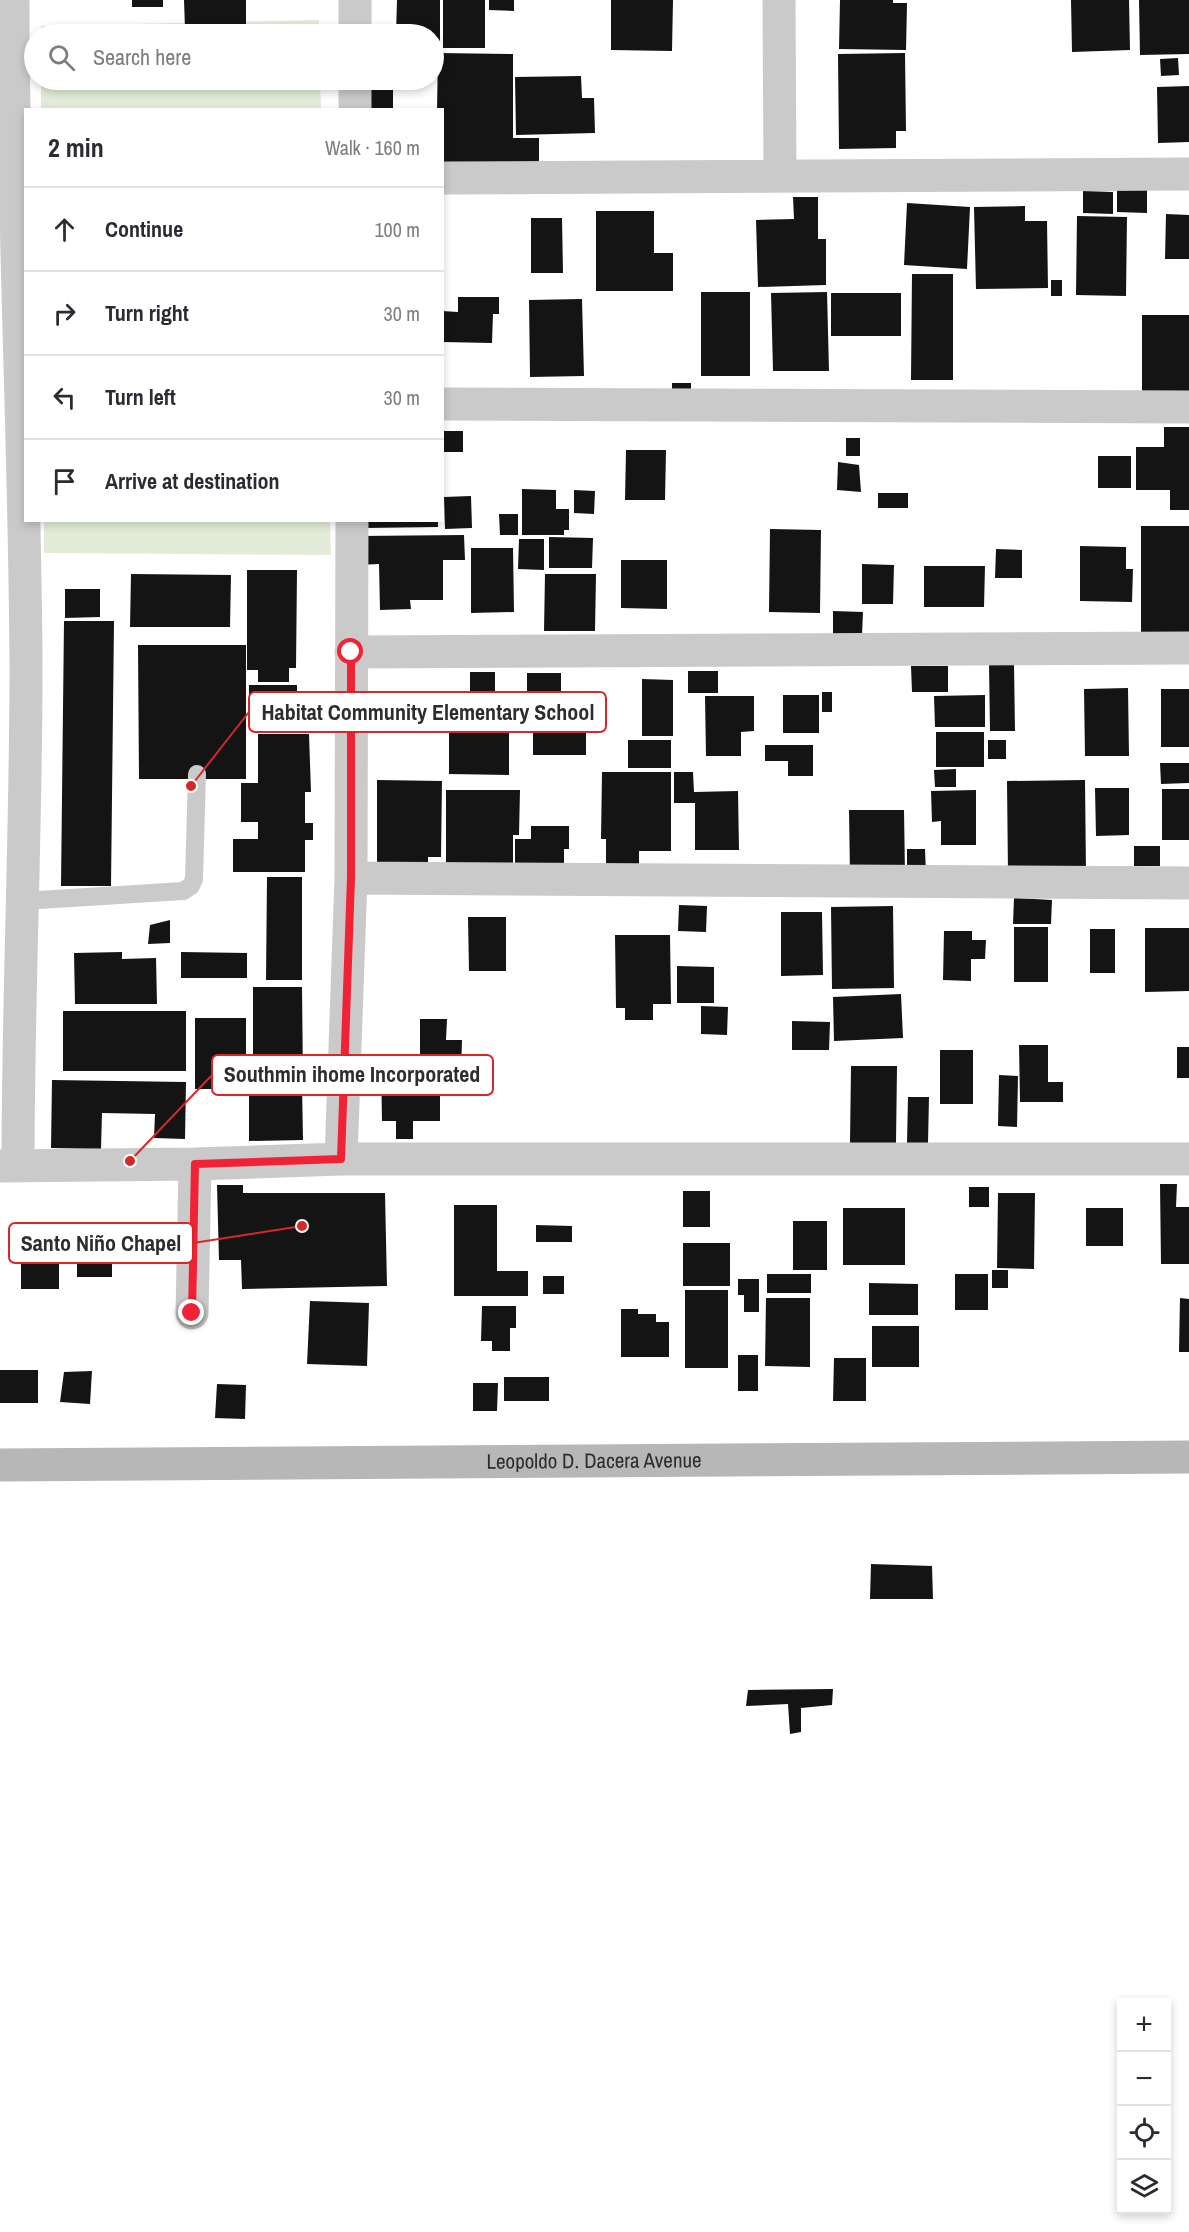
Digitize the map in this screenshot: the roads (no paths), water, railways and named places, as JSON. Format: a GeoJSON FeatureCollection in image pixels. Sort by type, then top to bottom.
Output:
{"type":"FeatureCollection","features":[{"type":"Feature","properties":{"kind":"main road","name":"Leopoldo D. Dacera Avenue"},"geometry":{"type":"LineString","coordinates":[[0,1465],[1189,1457]]}},
{"type":"Feature","properties":{"kind":"street"},"geometry":{"type":"LineString","coordinates":[[13,0],[7,185],[12,424],[12,901],[18,1023],[9,1166],[195,1164],[341,1159],[1189,1159]]}},
{"type":"Feature","properties":{"kind":"street"},"geometry":{"type":"LineString","coordinates":[[355,0],[355,24]]}},
{"type":"Feature","properties":{"kind":"street"},"geometry":{"type":"LineString","coordinates":[[779,0],[780,176]]}},
{"type":"Feature","properties":{"kind":"street"},"geometry":{"type":"LineString","coordinates":[[355,90],[355,108]]}},
{"type":"Feature","properties":{"kind":"street"},"geometry":{"type":"LineString","coordinates":[[444,178],[1189,174]]}},
{"type":"Feature","properties":{"kind":"street"},"geometry":{"type":"LineString","coordinates":[[444,404],[1189,406]]}},
{"type":"Feature","properties":{"kind":"street"},"geometry":{"type":"LineString","coordinates":[[341,1159],[351,878],[352,522]]}},
{"type":"Feature","properties":{"kind":"street"},"geometry":{"type":"LineString","coordinates":[[351,652],[1189,648]]}},
{"type":"Feature","properties":{"kind":"street"},"geometry":{"type":"LineString","coordinates":[[351,878],[1189,883]]}},
{"type":"Feature","properties":{"kind":"street"},"geometry":{"type":"LineString","coordinates":[[192,1313],[195,1164]]}},
{"type":"Feature","properties":{"kind":"lane"},"geometry":{"type":"LineString","coordinates":[[12,901],[173,892],[183,891],[191,886],[195,855],[196,774]]}},
{"type":"Feature","properties":{"kind":"place","name":"Habitat Community Elementary School"},"geometry":{"type":"Point","coordinates":[191,786]}},
{"type":"Feature","properties":{"kind":"place","name":"Southmin ihome Incorporated"},"geometry":{"type":"Point","coordinates":[130,1161]}},
{"type":"Feature","properties":{"kind":"place","name":"Santo Niño Chapel"},"geometry":{"type":"Point","coordinates":[302,1226]}}]}
